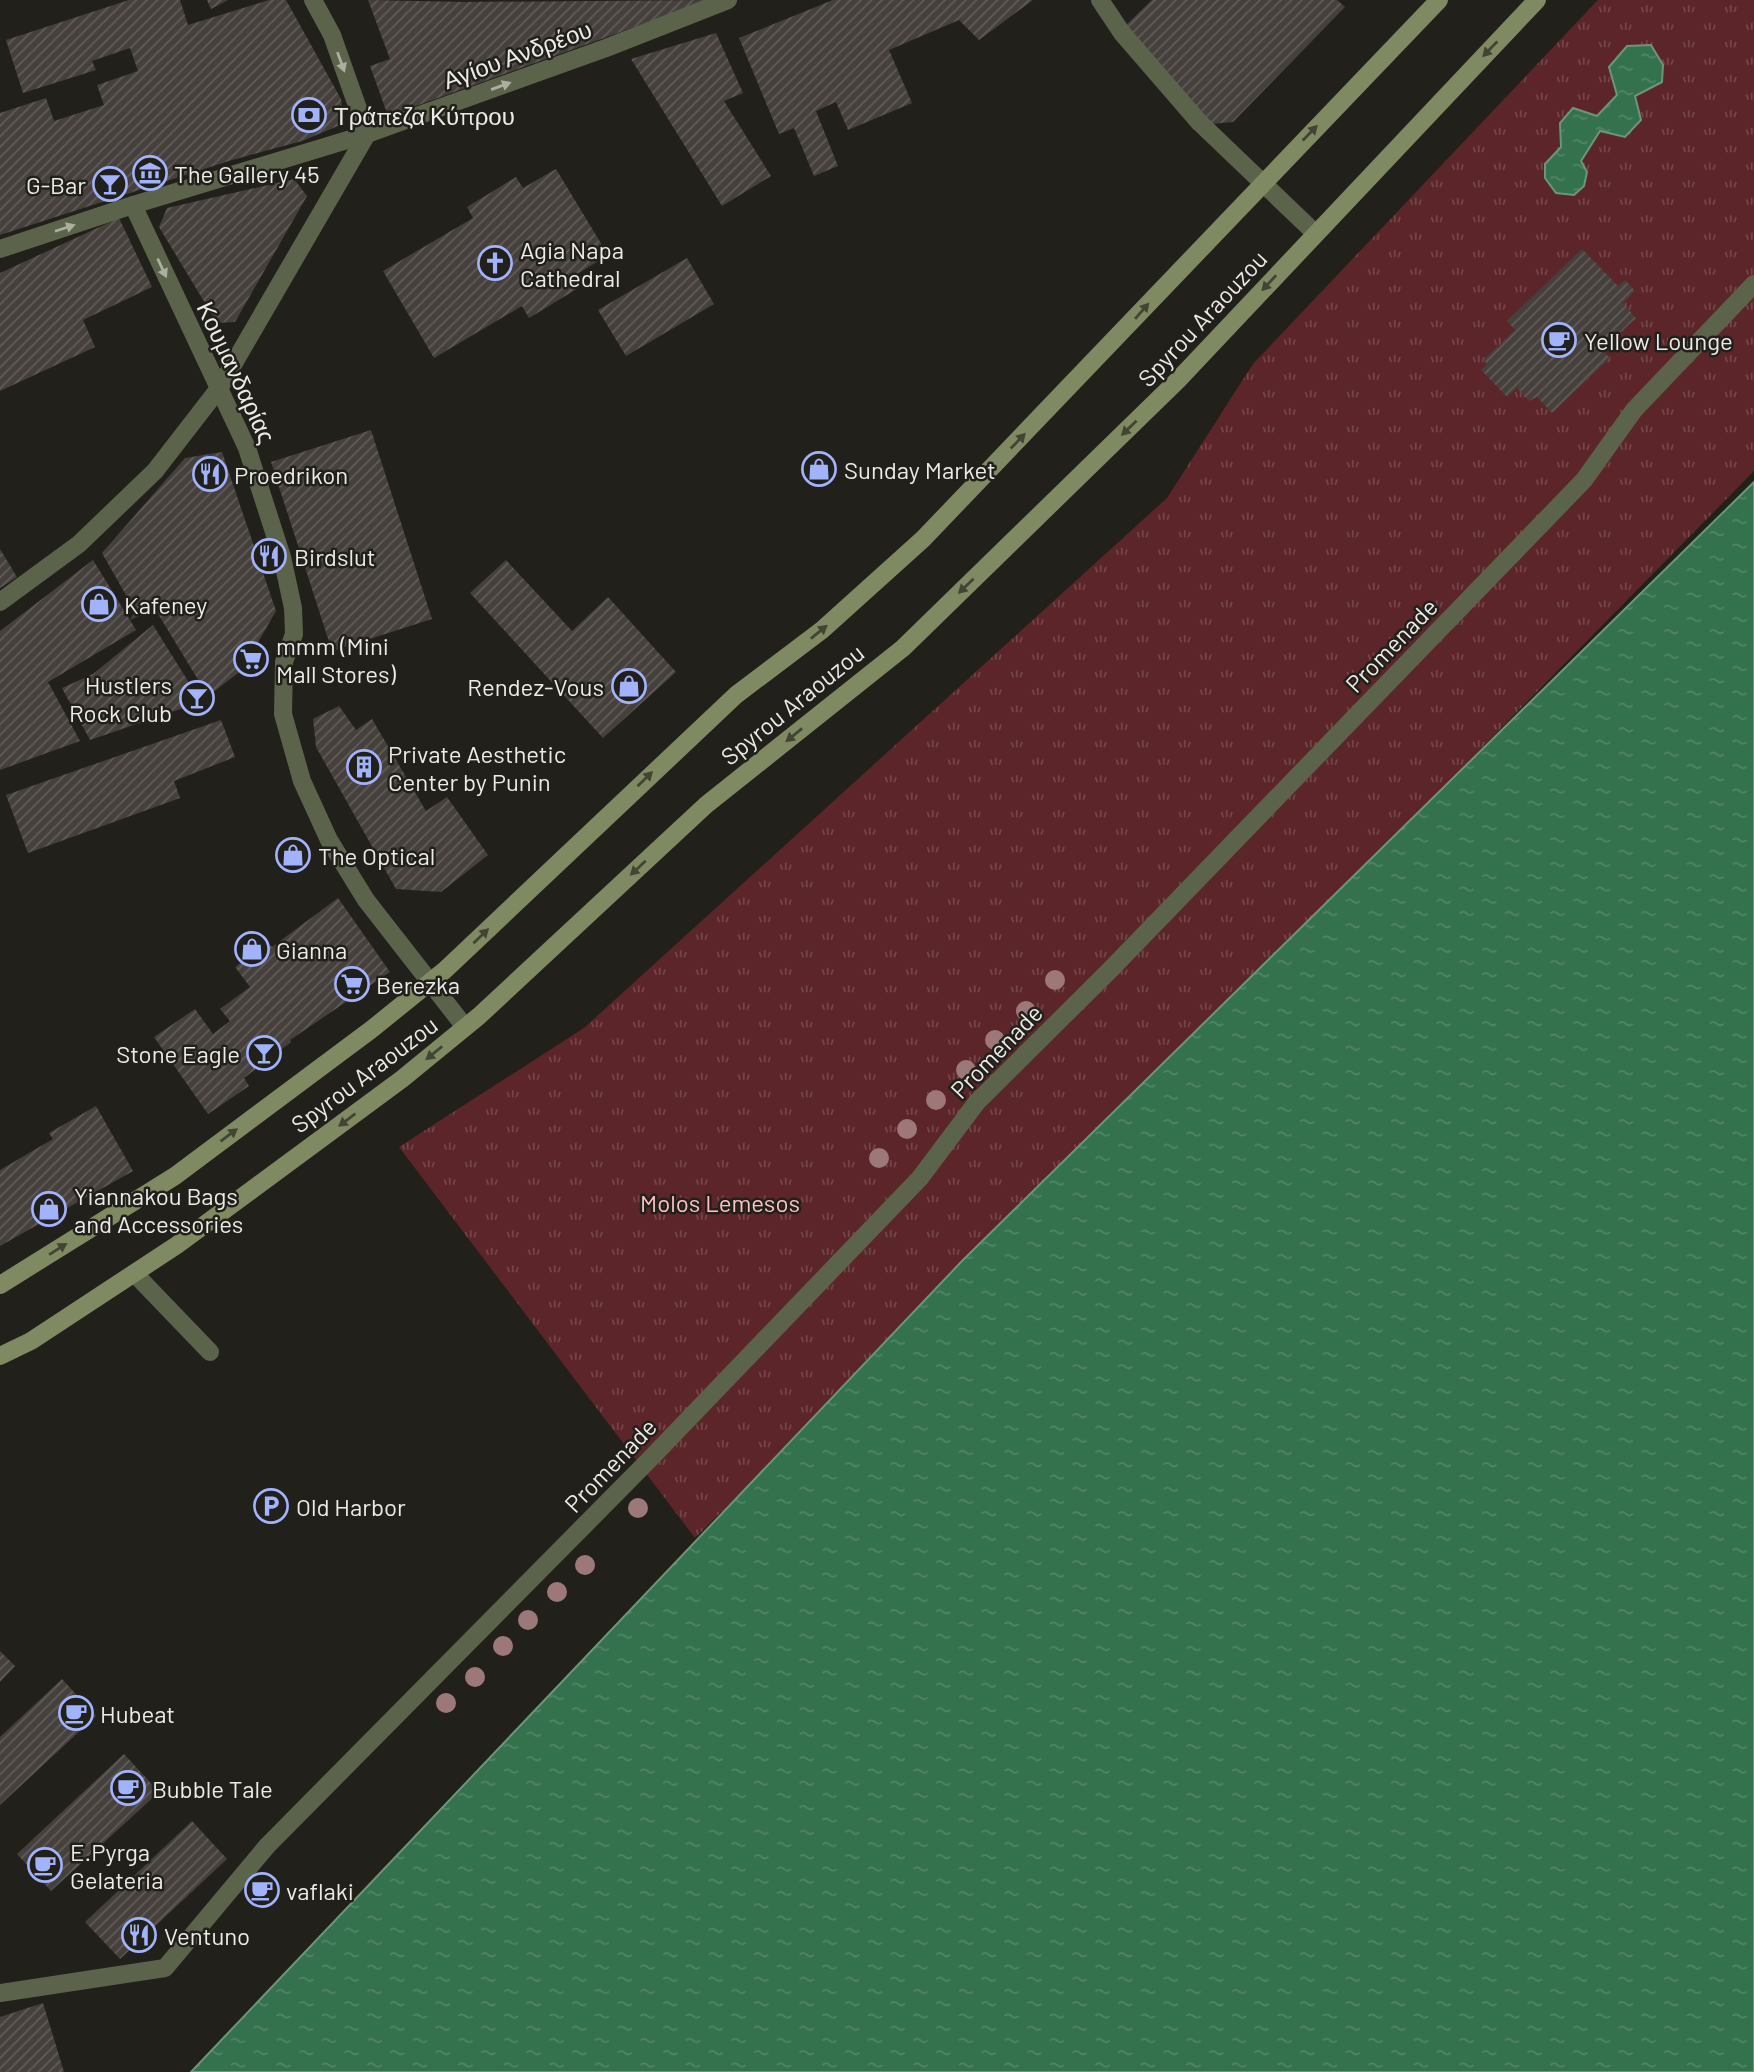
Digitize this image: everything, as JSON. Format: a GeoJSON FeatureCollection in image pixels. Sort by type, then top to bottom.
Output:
{"type":"FeatureCollection","features":[{"type":"Feature","properties":{"kind":"main road","name":"Spyrou Araouzou"},"geometry":{"type":"LineString","coordinates":[[0,1285],[175,1176],[430,982],[737,695],[822,630],[923,539],[1439,0]]}},
{"type":"Feature","properties":{"kind":"main road","name":"Spyrou Araouzou"},"geometry":{"type":"LineString","coordinates":[[0,1356],[31,1341],[135,1273],[402,1079],[466,1027],[706,805],[903,648],[1178,380],[1537,0]]}},
{"type":"Feature","properties":{"kind":"street"},"geometry":{"type":"LineString","coordinates":[[0,602],[79,544],[155,471],[220,387],[367,134],[331,36],[313,0]]}},
{"type":"Feature","properties":{"kind":"street","name":"Αγίου Ανδρέου"},"geometry":{"type":"LineString","coordinates":[[0,249],[133,205],[367,134],[606,48],[728,0]]}},
{"type":"Feature","properties":{"kind":"street"},"geometry":{"type":"LineString","coordinates":[[1100,0],[1122,33],[1199,122],[1315,233]]}},
{"type":"Feature","properties":{"kind":"street","name":"Κουμανδαρίας"},"geometry":{"type":"LineString","coordinates":[[133,205],[247,448],[282,557],[293,608],[294,634],[284,662],[282,697],[286,725],[302,781],[329,840],[366,900],[466,1027]]}},
{"type":"Feature","properties":{"kind":"street","name":"Promenade"},"geometry":{"type":"LineString","coordinates":[[0,1993],[165,1968],[267,1846],[650,1460],[920,1178],[977,1102],[1129,950],[1584,481],[1634,410],[1754,284]]}},
{"type":"Feature","properties":{"kind":"street"},"geometry":{"type":"LineString","coordinates":[[135,1273],[210,1352]]}},
{"type":"Feature","properties":{"kind":"green space","name":"Molos Lemesos"},"geometry":{"type":"Polygon","coordinates":[[[1598,0],[1754,0],[1754,471],[1045,1192],[695,1538],[399,1147],[584,1028],[1167,498],[1253,364],[1598,0]]]}},
{"type":"Feature","properties":{"kind":"water"},"geometry":{"type":"Polygon","coordinates":[[[1651,45],[1663,65],[1662,82],[1635,96],[1641,120],[1625,137],[1600,131],[1581,161],[1587,172],[1584,186],[1574,195],[1556,193],[1545,178],[1545,164],[1561,147],[1560,123],[1573,108],[1597,116],[1617,95],[1609,67],[1627,46],[1651,45]]]}},
{"type":"Feature","properties":{"kind":"water"},"geometry":{"type":"Polygon","coordinates":[[[1754,482],[1754,2072],[191,2072],[962,1261],[1754,482]]]}},
{"type":"Feature","properties":{"kind":"building"},"geometry":{"type":"Polygon","coordinates":[[[129,0],[180,0],[188,25],[269,0],[286,0],[341,99],[343,115],[338,126],[302,141],[232,160],[0,235],[0,113],[46,98],[54,121],[104,105],[97,85],[138,71],[130,48],[92,61],[96,70],[23,93],[6,40],[129,0]]]}},
{"type":"Feature","properties":{"kind":"building"},"geometry":{"type":"Polygon","coordinates":[[[207,0],[228,0],[211,9],[207,0]]]}},
{"type":"Feature","properties":{"kind":"building"},"geometry":{"type":"Polygon","coordinates":[[[368,0],[709,0],[388,116],[370,66],[390,59],[368,0]]]}},
{"type":"Feature","properties":{"kind":"building"},"geometry":{"type":"Polygon","coordinates":[[[833,0],[1033,0],[979,40],[959,20],[889,50],[912,103],[848,130],[836,102],[816,111],[838,166],[814,176],[794,128],[779,134],[739,38],[833,0]]]}},
{"type":"Feature","properties":{"kind":"building"},"geometry":{"type":"Polygon","coordinates":[[[1152,0],[1337,0],[1345,7],[1233,122],[1211,124],[1126,25],[1152,0]]]}},
{"type":"Feature","properties":{"kind":"building"},"geometry":{"type":"Polygon","coordinates":[[[716,33],[743,93],[724,101],[771,176],[722,206],[631,59],[716,33]]]}},
{"type":"Feature","properties":{"kind":"building","name":"Agia Napa Cathedral"},"geometry":{"type":"Polygon","coordinates":[[[556,169],[608,255],[574,276],[580,287],[529,318],[522,306],[434,358],[383,271],[473,218],[467,207],[516,177],[523,188],[556,169]]]}},
{"type":"Feature","properties":{"kind":"building"},"geometry":{"type":"Polygon","coordinates":[[[294,179],[307,196],[235,322],[217,323],[159,227],[167,208],[294,179]]]}},
{"type":"Feature","properties":{"kind":"building"},"geometry":{"type":"Polygon","coordinates":[[[119,218],[152,287],[83,320],[95,347],[0,391],[0,273],[119,218]]]}},
{"type":"Feature","properties":{"kind":"building","name":"Yellow Lounge"},"geometry":{"type":"Polygon","coordinates":[[[1582,249],[1618,286],[1625,280],[1635,291],[1623,303],[1636,318],[1602,350],[1610,358],[1552,413],[1537,397],[1529,401],[1517,388],[1507,397],[1481,370],[1487,364],[1483,360],[1515,330],[1507,321],[1582,249]]]}},
{"type":"Feature","properties":{"kind":"building"},"geometry":{"type":"Polygon","coordinates":[[[687,258],[714,304],[626,356],[598,310],[687,258]]]}},
{"type":"Feature","properties":{"kind":"building"},"geometry":{"type":"Polygon","coordinates":[[[371,430],[432,619],[332,651],[271,462],[371,430]]]}},
{"type":"Feature","properties":{"kind":"building"},"geometry":{"type":"Polygon","coordinates":[[[222,452],[276,611],[242,670],[208,696],[155,609],[130,620],[135,611],[102,553],[185,458],[222,452]]]}},
{"type":"Feature","properties":{"kind":"building"},"geometry":{"type":"Polygon","coordinates":[[[0,549],[17,577],[0,588],[0,549]]]}},
{"type":"Feature","properties":{"kind":"building"},"geometry":{"type":"Polygon","coordinates":[[[93,560],[136,630],[48,682],[80,741],[0,770],[0,631],[93,560]]]}},
{"type":"Feature","properties":{"kind":"building"},"geometry":{"type":"Polygon","coordinates":[[[506,560],[572,631],[608,597],[676,672],[603,738],[470,593],[506,560]]]}},
{"type":"Feature","properties":{"kind":"building"},"geometry":{"type":"Polygon","coordinates":[[[153,625],[201,702],[90,740],[62,688],[93,674],[153,625]]]}},
{"type":"Feature","properties":{"kind":"building"},"geometry":{"type":"Polygon","coordinates":[[[339,706],[356,730],[372,719],[426,811],[447,797],[488,855],[441,892],[396,889],[316,747],[313,719],[339,706]]]}},
{"type":"Feature","properties":{"kind":"building"},"geometry":{"type":"Polygon","coordinates":[[[221,720],[235,757],[174,781],[180,798],[28,853],[6,795],[221,720]]]}},
{"type":"Feature","properties":{"kind":"building"},"geometry":{"type":"Polygon","coordinates":[[[338,898],[390,972],[290,1040],[291,1042],[244,1078],[249,1086],[208,1114],[154,1037],[195,1009],[213,1034],[230,1021],[220,1009],[250,987],[235,967],[268,943],[272,947],[338,898]]]}},
{"type":"Feature","properties":{"kind":"building"},"geometry":{"type":"Polygon","coordinates":[[[96,1106],[133,1171],[0,1246],[0,1170],[53,1139],[49,1133],[96,1106]]]}},
{"type":"Feature","properties":{"kind":"building"},"geometry":{"type":"Polygon","coordinates":[[[0,1651],[15,1666],[0,1682],[0,1651]]]}},
{"type":"Feature","properties":{"kind":"building"},"geometry":{"type":"Polygon","coordinates":[[[62,1679],[96,1716],[0,1805],[0,1737],[62,1679]]]}},
{"type":"Feature","properties":{"kind":"building"},"geometry":{"type":"Polygon","coordinates":[[[124,1754],[159,1792],[51,1891],[17,1854],[124,1754]]]}},
{"type":"Feature","properties":{"kind":"building"},"geometry":{"type":"Polygon","coordinates":[[[192,1821],[227,1859],[120,1959],[85,1922],[192,1821]]]}},
{"type":"Feature","properties":{"kind":"building"},"geometry":{"type":"Polygon","coordinates":[[[43,2003],[64,2072],[0,2072],[0,2017],[43,2003]]]}},
{"type":"Feature","properties":{"kind":"place","name":"Τράπεζα Κύπρου"},"geometry":{"type":"Point","coordinates":[309,115]}},
{"type":"Feature","properties":{"kind":"place","name":"The Gallery 45"},"geometry":{"type":"Point","coordinates":[150,173]}},
{"type":"Feature","properties":{"kind":"place","name":"G-Bar"},"geometry":{"type":"Point","coordinates":[110,184]}},
{"type":"Feature","properties":{"kind":"place","name":"Agia Napa Cathedral"},"geometry":{"type":"Point","coordinates":[495,263]}},
{"type":"Feature","properties":{"kind":"place","name":"Yellow Lounge"},"geometry":{"type":"Point","coordinates":[1559,340]}},
{"type":"Feature","properties":{"kind":"place","name":"Sunday Market"},"geometry":{"type":"Point","coordinates":[819,469]}},
{"type":"Feature","properties":{"kind":"place","name":"Proedrikon"},"geometry":{"type":"Point","coordinates":[210,474]}},
{"type":"Feature","properties":{"kind":"place","name":"Birdslut"},"geometry":{"type":"Point","coordinates":[269,556]}},
{"type":"Feature","properties":{"kind":"place","name":"Kafeney"},"geometry":{"type":"Point","coordinates":[99,604]}},
{"type":"Feature","properties":{"kind":"place","name":"mmm (Mini Mall Stores)"},"geometry":{"type":"Point","coordinates":[251,659]}},
{"type":"Feature","properties":{"kind":"place","name":"Rendez-Vous"},"geometry":{"type":"Point","coordinates":[629,686]}},
{"type":"Feature","properties":{"kind":"place","name":"Hustlers Rock Club"},"geometry":{"type":"Point","coordinates":[197,698]}},
{"type":"Feature","properties":{"kind":"place","name":"Private Aesthetic Center by Punin"},"geometry":{"type":"Point","coordinates":[364,767]}},
{"type":"Feature","properties":{"kind":"place","name":"The Optical"},"geometry":{"type":"Point","coordinates":[293,855]}},
{"type":"Feature","properties":{"kind":"place","name":"Gianna"},"geometry":{"type":"Point","coordinates":[252,949]}},
{"type":"Feature","properties":{"kind":"place","name":"Berezka"},"geometry":{"type":"Point","coordinates":[352,984]}},
{"type":"Feature","properties":{"kind":"place","name":"Stone Eagle"},"geometry":{"type":"Point","coordinates":[264,1053]}},
{"type":"Feature","properties":{"kind":"place","name":"Yiannakou Bags and Accessories"},"geometry":{"type":"Point","coordinates":[49,1209]}},
{"type":"Feature","properties":{"kind":"place","name":"Old Harbor"},"geometry":{"type":"Point","coordinates":[271,1506]}},
{"type":"Feature","properties":{"kind":"place","name":"Hubeat"},"geometry":{"type":"Point","coordinates":[76,1713]}},
{"type":"Feature","properties":{"kind":"place","name":"Bubble Tale"},"geometry":{"type":"Point","coordinates":[128,1788]}},
{"type":"Feature","properties":{"kind":"place","name":"E.Pyrga Gelateria"},"geometry":{"type":"Point","coordinates":[45,1865]}},
{"type":"Feature","properties":{"kind":"place","name":"vaflaki"},"geometry":{"type":"Point","coordinates":[262,1890]}},
{"type":"Feature","properties":{"kind":"place","name":"Ventuno"},"geometry":{"type":"Point","coordinates":[139,1935]}}]}
